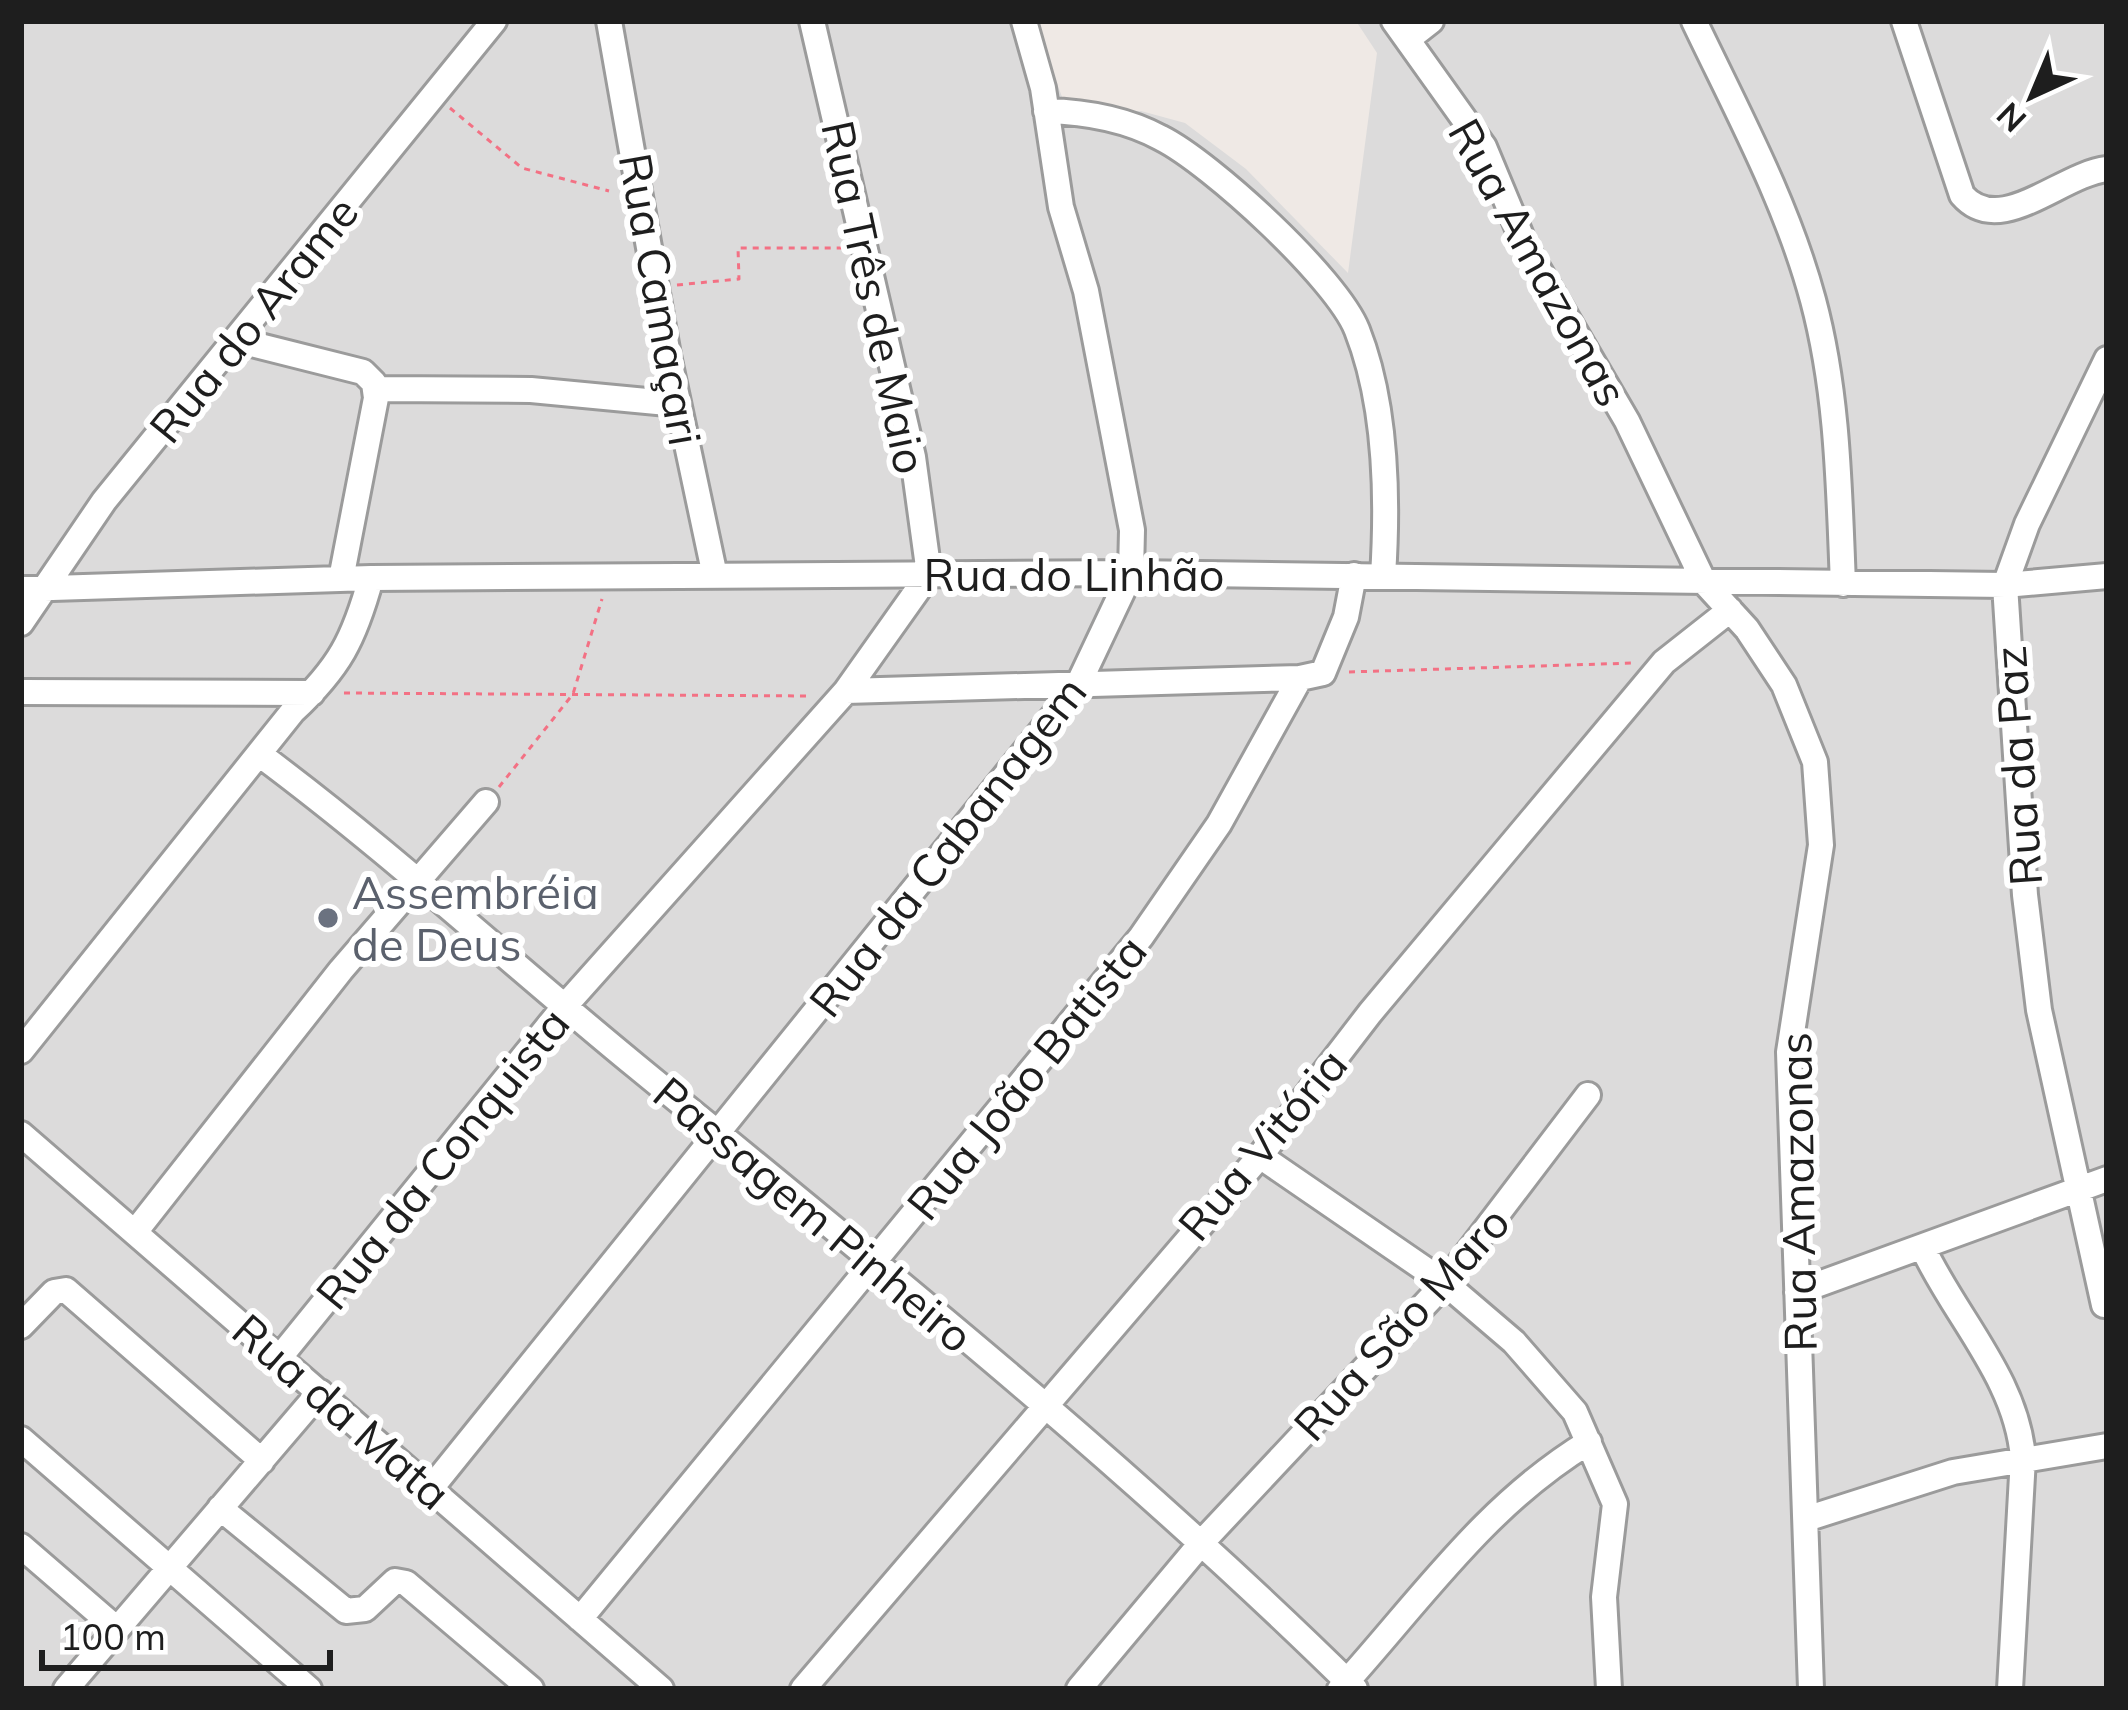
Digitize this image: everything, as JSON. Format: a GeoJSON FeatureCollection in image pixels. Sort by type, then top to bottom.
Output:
{"type":"FeatureCollection","features":[{"type":"Feature","properties":{"kind":"street","name":"Rua do Arame"},"geometry":{"type":"LineString","coordinates":[[21,622],[31,589],[494,21]]}},
{"type":"Feature","properties":{"kind":"street","name":"Rua Camaçari"},"geometry":{"type":"LineString","coordinates":[[609,21],[678,404],[715,576]]}},
{"type":"Feature","properties":{"kind":"street","name":"Rua Três de Maio"},"geometry":{"type":"LineString","coordinates":[[812,21],[913,457],[929,574]]}},
{"type":"Feature","properties":{"kind":"street","name":"Rua da Cabanagem"},"geometry":{"type":"LineString","coordinates":[[431,1487],[1077,688],[1131,573],[1132,530],[1120,465],[1024,21]]}},
{"type":"Feature","properties":{"kind":"street"},"geometry":{"type":"LineString","coordinates":[[1401,30],[1431,21]]}},
{"type":"Feature","properties":{"kind":"street"},"geometry":{"type":"LineString","coordinates":[[1694,21],[1783,214],[1814,305],[1837,438],[1843,584]]}},
{"type":"Feature","properties":{"kind":"street"},"geometry":{"type":"LineString","coordinates":[[1904,21],[1955,175],[1971,205],[1998,212],[2089,171],[2107,169]]}},
{"type":"Feature","properties":{"kind":"street","name":"Rua Amazonas"},"geometry":{"type":"LineString","coordinates":[[1401,30],[1494,165],[1526,248],[1627,422],[1704,582],[1784,685],[1815,762],[1822,799],[1821,845],[1789,1052],[1809,1518],[1811,1689]]}},
{"type":"Feature","properties":{"kind":"street"},"geometry":{"type":"LineString","coordinates":[[1046,111],[1119,120],[1166,140],[1288,243],[1343,305],[1364,350],[1372,395],[1382,468],[1383,576]]}},
{"type":"Feature","properties":{"kind":"street"},"geometry":{"type":"LineString","coordinates":[[236,340],[363,372],[377,389],[531,391],[678,404]]}},
{"type":"Feature","properties":{"kind":"street","name":"Rua da Paz"},"geometry":{"type":"LineString","coordinates":[[2104,1305],[2075,1191],[2039,1010],[2025,895],[2005,585],[2027,524],[2107,359]]}},
{"type":"Feature","properties":{"kind":"street"},"geometry":{"type":"LineString","coordinates":[[341,579],[377,389]]}},
{"type":"Feature","properties":{"kind":"street","name":"Rua do Linhão"},"geometry":{"type":"LineString","coordinates":[[31,589],[371,578],[929,574],[2005,585],[2107,576]]}},
{"type":"Feature","properties":{"kind":"street","name":"Rua da Conquista"},"geometry":{"type":"LineString","coordinates":[[280,1357],[564,1007],[846,691],[929,574]]}},
{"type":"Feature","properties":{"kind":"street","name":"Rua João Batista"},"geometry":{"type":"LineString","coordinates":[[580,1619],[1141,937],[1312,676],[1346,617],[1354,575]]}},
{"type":"Feature","properties":{"kind":"street"},"geometry":{"type":"LineString","coordinates":[[21,1051],[260,754],[312,693],[325,685],[346,651],[371,578]]}},
{"type":"Feature","properties":{"kind":"street","name":"Rua Vitória"},"geometry":{"type":"LineString","coordinates":[[803,1689],[1046,1408],[1193,1227],[1260,1156],[1370,1013],[1664,662],[1730,610]]}},
{"type":"Feature","properties":{"kind":"street"},"geometry":{"type":"LineString","coordinates":[[846,691],[1077,688],[1312,676]]}},
{"type":"Feature","properties":{"kind":"street"},"geometry":{"type":"LineString","coordinates":[[21,692],[312,693]]}},
{"type":"Feature","properties":{"kind":"street","name":"Passagem Pinheiro"},"geometry":{"type":"LineString","coordinates":[[260,754],[418,879],[564,1007],[1203,1541],[1347,1686]]}},
{"type":"Feature","properties":{"kind":"street"},"geometry":{"type":"LineString","coordinates":[[135,1232],[418,879],[486,802]]}},
{"type":"Feature","properties":{"kind":"street","name":"Rua São Maro"},"geometry":{"type":"LineString","coordinates":[[1079,1689],[1203,1541],[1445,1282],[1588,1095]]}},
{"type":"Feature","properties":{"kind":"street","name":"Rua da Mata"},"geometry":{"type":"LineString","coordinates":[[21,1134],[656,1688]]}},
{"type":"Feature","properties":{"kind":"street"},"geometry":{"type":"LineString","coordinates":[[1260,1156],[1445,1282],[1540,1369],[1575,1412],[1615,1504],[1604,1597],[1609,1689]]}},
{"type":"Feature","properties":{"kind":"street"},"geometry":{"type":"LineString","coordinates":[[1797,1292],[2107,1179]]}},
{"type":"Feature","properties":{"kind":"street"},"geometry":{"type":"LineString","coordinates":[[1923,1248],[2014,1412],[2023,1458],[2010,1689]]}},
{"type":"Feature","properties":{"kind":"street"},"geometry":{"type":"LineString","coordinates":[[21,1326],[54,1292],[66,1290],[262,1460]]}},
{"type":"Feature","properties":{"kind":"street"},"geometry":{"type":"LineString","coordinates":[[74,1686],[320,1392]]}},
{"type":"Feature","properties":{"kind":"street"},"geometry":{"type":"LineString","coordinates":[[21,1439],[309,1689]]}},
{"type":"Feature","properties":{"kind":"street"},"geometry":{"type":"LineString","coordinates":[[1347,1686],[1482,1525],[1536,1477],[1589,1442]]}},
{"type":"Feature","properties":{"kind":"street"},"geometry":{"type":"LineString","coordinates":[[1809,1518],[1953,1472],[2107,1446]]}},
{"type":"Feature","properties":{"kind":"street"},"geometry":{"type":"LineString","coordinates":[[220,1508],[346,1611],[365,1609],[395,1581],[406,1583],[531,1689]]}},
{"type":"Feature","properties":{"kind":"street"},"geometry":{"type":"LineString","coordinates":[[21,1546],[117,1629]]}},
{"type":"Feature","properties":{"kind":"path"},"geometry":{"type":"LineString","coordinates":[[447,105],[522,168],[609,191]]}},
{"type":"Feature","properties":{"kind":"path"},"geometry":{"type":"LineString","coordinates":[[657,287],[739,279],[738,248],[866,248]]}},
{"type":"Feature","properties":{"kind":"path"},"geometry":{"type":"LineString","coordinates":[[486,802],[532,751],[573,694],[610,577]]}},
{"type":"Feature","properties":{"kind":"path"},"geometry":{"type":"LineString","coordinates":[[1312,676],[1664,662]]}},
{"type":"Feature","properties":{"kind":"path"},"geometry":{"type":"LineString","coordinates":[[312,693],[814,696],[846,691]]}},
{"type":"Feature","properties":{"kind":"shaded area"},"geometry":{"type":"Polygon","coordinates":[[[21,21],[1033,21],[1069,115],[1141,111],[1185,123],[1246,169],[1348,273],[1377,53],[1356,21],[2107,21],[2107,1689],[21,1689],[21,21]]]}},
{"type":"Feature","properties":{"kind":"place","name":"Assembréia de Deus"},"geometry":{"type":"Point","coordinates":[328,918]}}]}
